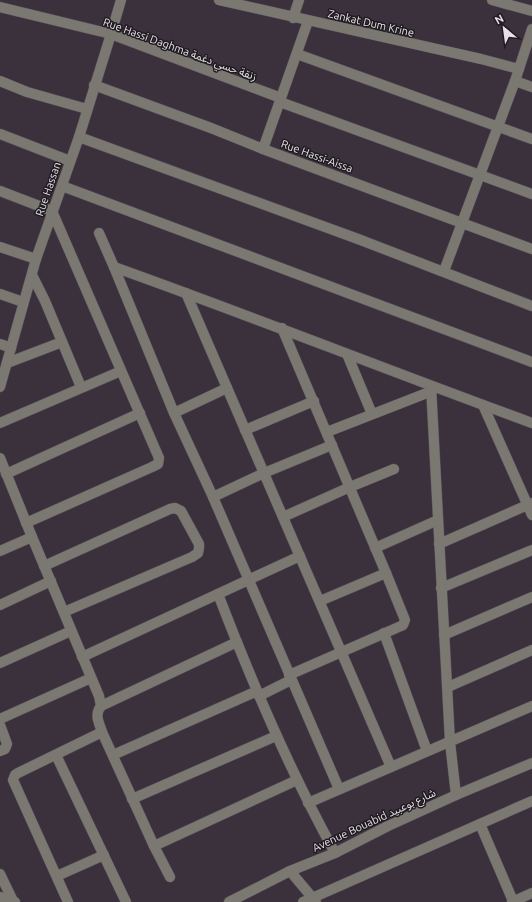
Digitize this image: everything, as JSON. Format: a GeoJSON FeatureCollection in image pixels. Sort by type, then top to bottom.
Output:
{"type":"FeatureCollection","features":[{"type":"Feature","properties":{"kind":"street","name":"Rue Hassan"},"geometry":{"type":"LineString","coordinates":[[0,387],[36,259],[79,137],[121,0]]}},
{"type":"Feature","properties":{"kind":"street","name":"Zankat Dum Krine"},"geometry":{"type":"LineString","coordinates":[[219,0],[481,59],[519,69]]}},
{"type":"Feature","properties":{"kind":"street"},"geometry":{"type":"LineString","coordinates":[[294,18],[299,0]]}},
{"type":"Feature","properties":{"kind":"street"},"geometry":{"type":"LineString","coordinates":[[492,0],[532,11]]}},
{"type":"Feature","properties":{"kind":"street","name":"Rue Hassi Daghma زنقة حسي دغمة"},"geometry":{"type":"LineString","coordinates":[[0,6],[111,34],[281,100],[532,194]]}},
{"type":"Feature","properties":{"kind":"street"},"geometry":{"type":"LineString","coordinates":[[263,149],[308,21]]}},
{"type":"Feature","properties":{"kind":"street"},"geometry":{"type":"LineString","coordinates":[[444,271],[515,81],[532,29]]}},
{"type":"Feature","properties":{"kind":"street"},"geometry":{"type":"LineString","coordinates":[[297,54],[532,139]]}},
{"type":"Feature","properties":{"kind":"street"},"geometry":{"type":"LineString","coordinates":[[0,81],[27,92],[87,108]]}},
{"type":"Feature","properties":{"kind":"street"},"geometry":{"type":"LineString","coordinates":[[515,81],[532,87]]}},
{"type":"Feature","properties":{"kind":"street","name":"Rue Hassi-Aissa"},"geometry":{"type":"LineString","coordinates":[[94,85],[462,222],[532,250]]}},
{"type":"Feature","properties":{"kind":"street"},"geometry":{"type":"LineString","coordinates":[[0,134],[70,161]]}},
{"type":"Feature","properties":{"kind":"street"},"geometry":{"type":"LineString","coordinates":[[79,137],[444,271],[532,306]]}},
{"type":"Feature","properties":{"kind":"street"},"geometry":{"type":"LineString","coordinates":[[62,186],[532,362]]}},
{"type":"Feature","properties":{"kind":"street"},"geometry":{"type":"LineString","coordinates":[[0,191],[52,211],[160,458],[158,464],[26,523]]}},
{"type":"Feature","properties":{"kind":"street"},"geometry":{"type":"LineString","coordinates":[[98,233],[114,266],[174,413],[213,497],[339,789]]}},
{"type":"Feature","properties":{"kind":"street"},"geometry":{"type":"LineString","coordinates":[[0,247],[36,259]]}},
{"type":"Feature","properties":{"kind":"street"},"geometry":{"type":"LineString","coordinates":[[114,266],[282,328],[431,388],[532,423]]}},
{"type":"Feature","properties":{"kind":"street"},"geometry":{"type":"LineString","coordinates":[[32,275],[45,301],[81,388]]}},
{"type":"Feature","properties":{"kind":"street"},"geometry":{"type":"LineString","coordinates":[[186,293],[391,767]]}},
{"type":"Feature","properties":{"kind":"street"},"geometry":{"type":"LineString","coordinates":[[0,294],[23,302]]}},
{"type":"Feature","properties":{"kind":"street"},"geometry":{"type":"LineString","coordinates":[[113,755],[258,693],[341,651],[401,626],[405,620],[282,328]]}},
{"type":"Feature","properties":{"kind":"street"},"geometry":{"type":"LineString","coordinates":[[7,363],[62,342]]}},
{"type":"Feature","properties":{"kind":"street"},"geometry":{"type":"LineString","coordinates":[[0,344],[11,348]]}},
{"type":"Feature","properties":{"kind":"street"},"geometry":{"type":"LineString","coordinates":[[347,354],[372,414]]}},
{"type":"Feature","properties":{"kind":"street"},"geometry":{"type":"LineString","coordinates":[[0,423],[121,370]]}},
{"type":"Feature","properties":{"kind":"street"},"geometry":{"type":"LineString","coordinates":[[174,413],[227,388]]}},
{"type":"Feature","properties":{"kind":"street"},"geometry":{"type":"LineString","coordinates":[[327,432],[431,388]]}},
{"type":"Feature","properties":{"kind":"street"},"geometry":{"type":"LineString","coordinates":[[431,388],[450,742],[456,795]]}},
{"type":"Feature","properties":{"kind":"street"},"geometry":{"type":"LineString","coordinates":[[245,430],[314,401]]}},
{"type":"Feature","properties":{"kind":"street"},"geometry":{"type":"LineString","coordinates":[[483,405],[530,504],[532,515]]}},
{"type":"Feature","properties":{"kind":"street"},"geometry":{"type":"LineString","coordinates":[[6,474],[140,413]]}},
{"type":"Feature","properties":{"kind":"street"},"geometry":{"type":"LineString","coordinates":[[213,497],[264,473],[332,445]]}},
{"type":"Feature","properties":{"kind":"street"},"geometry":{"type":"LineString","coordinates":[[0,458],[101,706]]}},
{"type":"Feature","properties":{"kind":"street"},"geometry":{"type":"LineString","coordinates":[[283,517],[394,469]]}},
{"type":"Feature","properties":{"kind":"street"},"geometry":{"type":"LineString","coordinates":[[439,544],[530,504]]}},
{"type":"Feature","properties":{"kind":"street"},"geometry":{"type":"LineString","coordinates":[[44,566],[175,508],[182,510],[199,544],[198,553],[192,557],[64,612]]}},
{"type":"Feature","properties":{"kind":"street"},"geometry":{"type":"LineString","coordinates":[[375,548],[438,520]]}},
{"type":"Feature","properties":{"kind":"street"},"geometry":{"type":"LineString","coordinates":[[0,552],[32,537]]}},
{"type":"Feature","properties":{"kind":"street"},"geometry":{"type":"LineString","coordinates":[[441,588],[532,550]]}},
{"type":"Feature","properties":{"kind":"street"},"geometry":{"type":"LineString","coordinates":[[82,657],[300,556]]}},
{"type":"Feature","properties":{"kind":"street"},"geometry":{"type":"LineString","coordinates":[[320,601],[386,573]]}},
{"type":"Feature","properties":{"kind":"street"},"geometry":{"type":"LineString","coordinates":[[0,605],[51,581]]}},
{"type":"Feature","properties":{"kind":"street"},"geometry":{"type":"LineString","coordinates":[[218,594],[276,736],[308,803],[335,853]]}},
{"type":"Feature","properties":{"kind":"street"},"geometry":{"type":"LineString","coordinates":[[444,635],[532,597]]}},
{"type":"Feature","properties":{"kind":"street"},"geometry":{"type":"LineString","coordinates":[[0,663],[71,631]]}},
{"type":"Feature","properties":{"kind":"street"},"geometry":{"type":"LineString","coordinates":[[384,633],[427,751]]}},
{"type":"Feature","properties":{"kind":"street"},"geometry":{"type":"LineString","coordinates":[[170,877],[154,846],[102,732],[97,716],[98,710],[101,706],[237,642]]}},
{"type":"Feature","properties":{"kind":"street"},"geometry":{"type":"LineString","coordinates":[[448,687],[532,650]]}},
{"type":"Feature","properties":{"kind":"street"},"geometry":{"type":"LineString","coordinates":[[0,719],[90,678]]}},
{"type":"Feature","properties":{"kind":"street"},"geometry":{"type":"LineString","coordinates":[[308,803],[532,706]]}},
{"type":"Feature","properties":{"kind":"street"},"geometry":{"type":"LineString","coordinates":[[0,725],[7,744],[5,749],[0,751]]}},
{"type":"Feature","properties":{"kind":"street"},"geometry":{"type":"LineString","coordinates":[[68,902],[13,780],[15,775],[18,773],[102,732]]}},
{"type":"Feature","properties":{"kind":"street"},"geometry":{"type":"LineString","coordinates":[[132,799],[276,736]]}},
{"type":"Feature","properties":{"kind":"street"},"geometry":{"type":"LineString","coordinates":[[56,755],[126,902]]}},
{"type":"Feature","properties":{"kind":"street","name":"Avenue Bouabid شارع بوعبيد"},"geometry":{"type":"LineString","coordinates":[[229,902],[290,871],[335,853],[388,826],[532,763]]}},
{"type":"Feature","properties":{"kind":"street"},"geometry":{"type":"LineString","coordinates":[[154,846],[297,780]]}},
{"type":"Feature","properties":{"kind":"street"},"geometry":{"type":"LineString","coordinates":[[303,902],[314,900],[532,801]]}},
{"type":"Feature","properties":{"kind":"street"},"geometry":{"type":"LineString","coordinates":[[480,824],[513,902],[532,893]]}},
{"type":"Feature","properties":{"kind":"street"},"geometry":{"type":"LineString","coordinates":[[57,876],[104,855]]}},
{"type":"Feature","properties":{"kind":"street"},"geometry":{"type":"LineString","coordinates":[[290,871],[314,900]]}},
{"type":"Feature","properties":{"kind":"street"},"geometry":{"type":"LineString","coordinates":[[0,874],[14,902]]}},
{"type":"Feature","properties":{"kind":"street"},"geometry":{"type":"LineString","coordinates":[[0,897],[14,902]]}}]}
